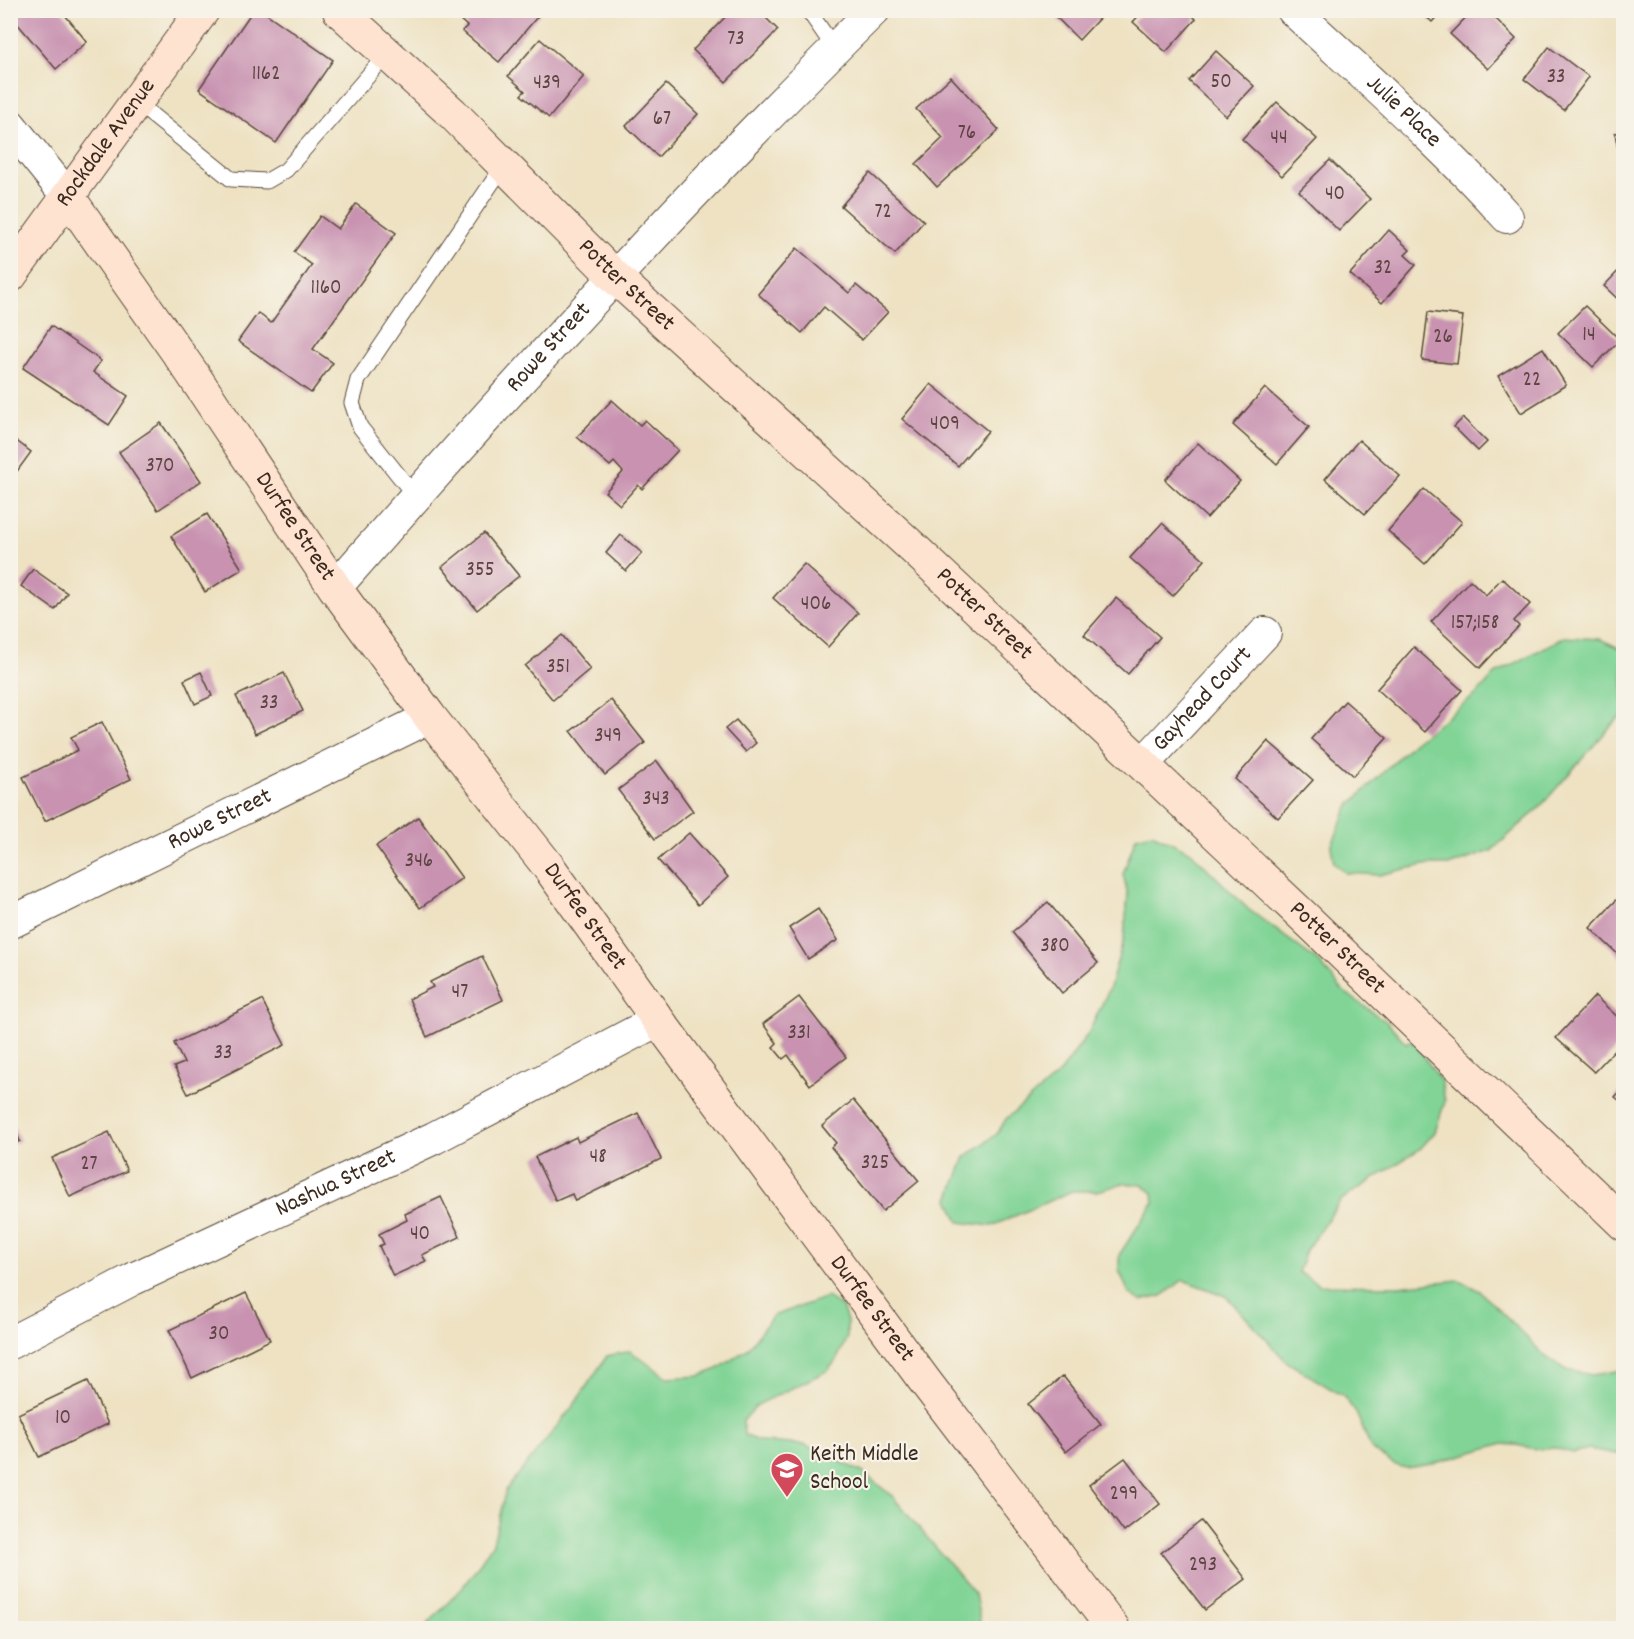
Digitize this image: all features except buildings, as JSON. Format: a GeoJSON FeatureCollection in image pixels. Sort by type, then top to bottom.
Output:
{"type":"FeatureCollection","features":[{"type":"Feature","properties":{"kind":"main road","name":"Rockdale Avenue"},"geometry":{"type":"LineString","coordinates":[[10,276],[69,198],[203,10]]}},
{"type":"Feature","properties":{"kind":"main road","name":"Potter Street"},"geometry":{"type":"LineString","coordinates":[[339,10],[452,113],[616,278],[910,545],[1143,764],[1479,1083],[1623,1224]]}},
{"type":"Feature","properties":{"kind":"main road","name":"Durfee Street"},"geometry":{"type":"LineString","coordinates":[[69,198],[192,373],[335,588],[429,717],[548,866],[658,1020],[924,1380],[1113,1629]]}},
{"type":"Feature","properties":{"kind":"street","name":"Rowe Street"},"geometry":{"type":"LineString","coordinates":[[335,588],[415,496],[616,278],[747,139],[874,10]]}},
{"type":"Feature","properties":{"kind":"street","name":"Julie Place"},"geometry":{"type":"LineString","coordinates":[[1293,10],[1425,131],[1507,218]]}},
{"type":"Feature","properties":{"kind":"street"},"geometry":{"type":"LineString","coordinates":[[10,125],[69,198]]}},
{"type":"Feature","properties":{"kind":"street","name":"Gayhead Court"},"geometry":{"type":"LineString","coordinates":[[1143,764],[1265,633]]}},
{"type":"Feature","properties":{"kind":"street","name":"Rowe Street"},"geometry":{"type":"LineString","coordinates":[[10,923],[429,717]]}},
{"type":"Feature","properties":{"kind":"street","name":"Nashua Street"},"geometry":{"type":"LineString","coordinates":[[10,1343],[133,1279],[434,1138],[658,1020]]}},
{"type":"Feature","properties":{"kind":"lane"},"geometry":{"type":"LineString","coordinates":[[808,10],[835,50]]}},
{"type":"Feature","properties":{"kind":"lane"},"geometry":{"type":"LineString","coordinates":[[137,103],[231,179],[267,181],[286,170],[387,54]]}},
{"type":"Feature","properties":{"kind":"lane"},"geometry":{"type":"LineString","coordinates":[[415,496],[360,427],[352,403],[358,380],[504,165]]}},
{"type":"Feature","properties":{"kind":"green space"},"geometry":{"type":"Polygon","coordinates":[[[1564,637],[1600,639],[1623,650],[1623,716],[1617,719],[1539,808],[1491,851],[1451,865],[1424,865],[1379,875],[1346,873],[1334,863],[1331,847],[1348,807],[1413,743],[1478,693],[1495,674],[1564,637]]]}},
{"type":"Feature","properties":{"kind":"green space"},"geometry":{"type":"Polygon","coordinates":[[[1152,833],[1191,852],[1248,909],[1319,962],[1343,991],[1388,1023],[1406,1043],[1410,1041],[1418,1048],[1441,1081],[1445,1101],[1435,1132],[1420,1149],[1341,1200],[1306,1250],[1298,1272],[1320,1285],[1397,1286],[1459,1280],[1480,1291],[1546,1357],[1566,1370],[1592,1375],[1623,1370],[1623,1455],[1589,1449],[1572,1453],[1552,1447],[1541,1450],[1500,1444],[1432,1464],[1406,1468],[1393,1464],[1372,1450],[1356,1413],[1343,1396],[1287,1362],[1226,1296],[1183,1280],[1162,1296],[1141,1301],[1129,1293],[1119,1270],[1119,1255],[1154,1202],[1153,1193],[1142,1185],[1124,1183],[1098,1191],[1072,1191],[992,1226],[959,1222],[949,1199],[965,1157],[997,1134],[1006,1119],[1061,1072],[1089,1032],[1110,987],[1124,938],[1128,895],[1123,874],[1136,837],[1152,833]]]}},
{"type":"Feature","properties":{"kind":"green space","name":"Keith Middle School"},"geometry":{"type":"Polygon","coordinates":[[[827,1297],[842,1307],[847,1321],[847,1337],[836,1361],[827,1371],[757,1405],[743,1421],[744,1435],[762,1442],[805,1445],[862,1472],[892,1496],[975,1594],[980,1621],[975,1628],[424,1628],[461,1589],[477,1568],[493,1543],[506,1490],[574,1405],[607,1356],[630,1351],[668,1378],[699,1376],[718,1369],[747,1349],[773,1316],[827,1297]]]}},
{"type":"Feature","properties":{"kind":"place","name":"Keith Middle School"},"geometry":{"type":"Point","coordinates":[787,1498]}}]}
